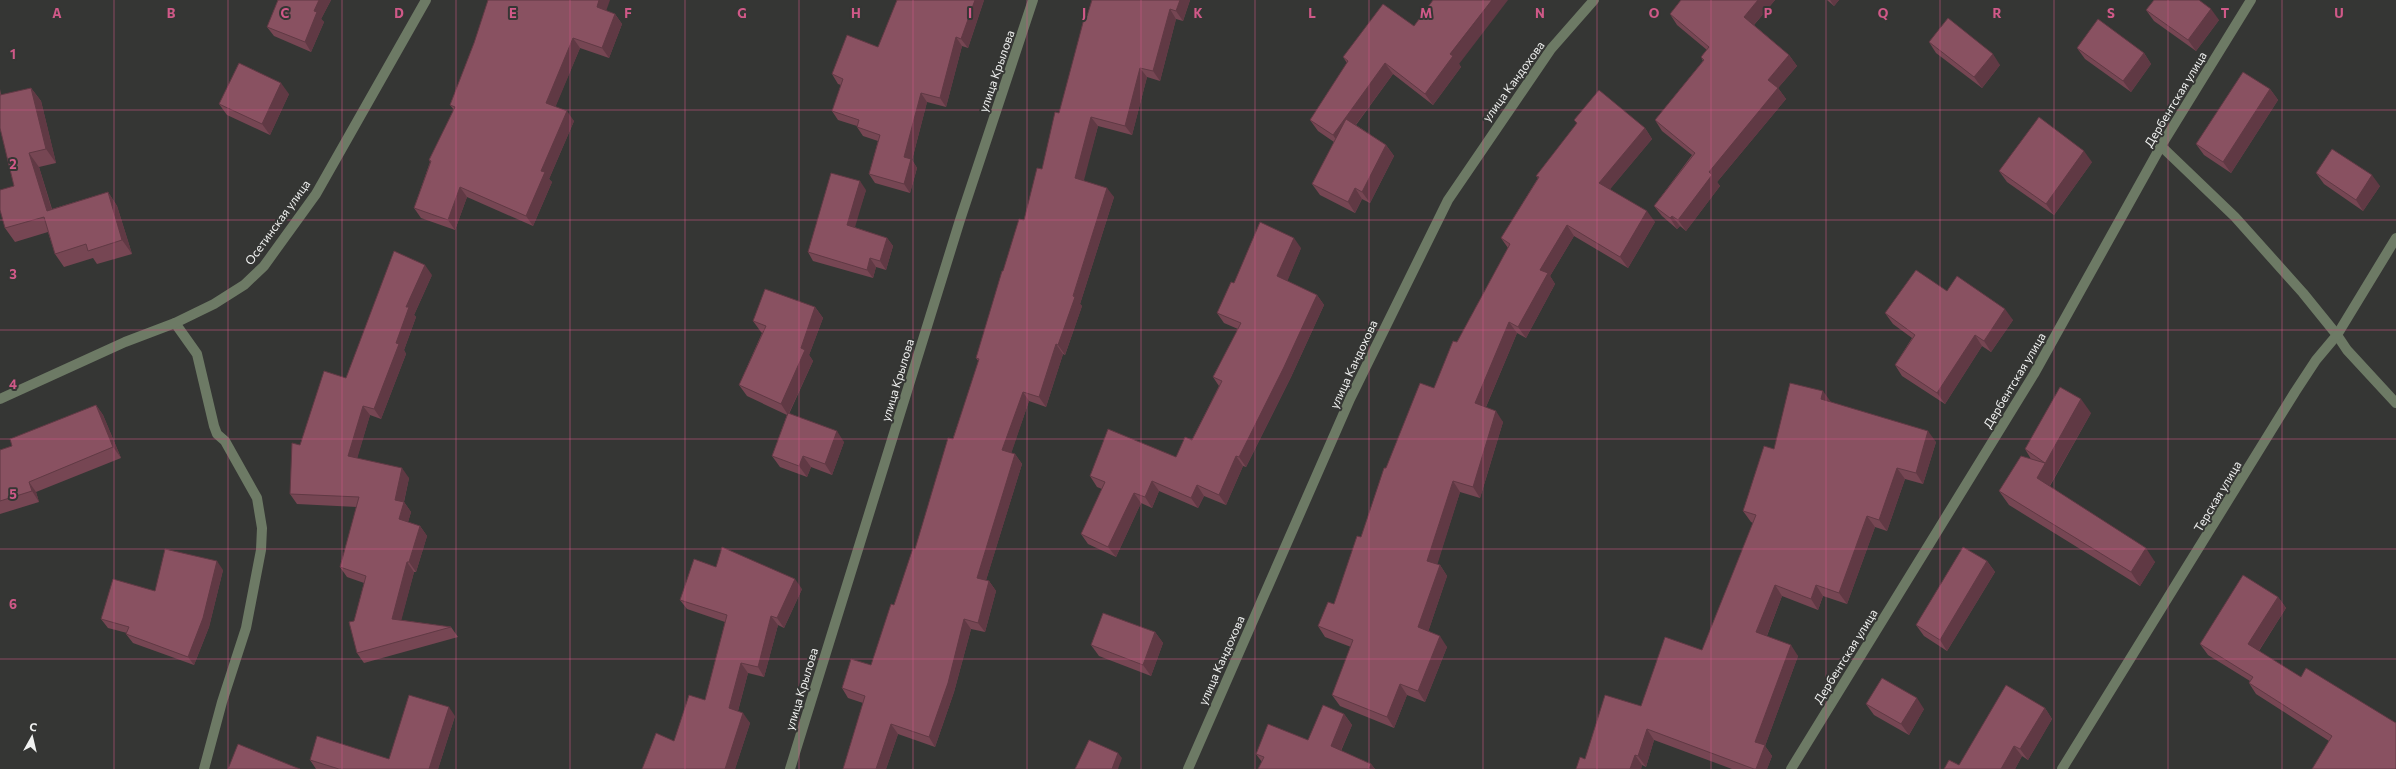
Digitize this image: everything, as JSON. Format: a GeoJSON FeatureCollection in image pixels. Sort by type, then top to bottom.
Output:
{"type":"FeatureCollection","features":[{"type":"Feature","properties":{"kind":"street","name":"Осетинская улица"},"geometry":{"type":"LineString","coordinates":[[0,399],[125,342],[175,323],[214,304],[244,285],[264,266],[316,194],[426,0]]}},
{"type":"Feature","properties":{"kind":"street","name":"улица Крылова"},"geometry":{"type":"LineString","coordinates":[[790,769],[960,220],[1033,0]]}},
{"type":"Feature","properties":{"kind":"street","name":"улица Кандохова"},"geometry":{"type":"LineString","coordinates":[[1188,769],[1350,400],[1448,200],[1551,49],[1594,0]]}},
{"type":"Feature","properties":{"kind":"street","name":"Дербентская улица"},"geometry":{"type":"LineString","coordinates":[[1791,769],[2034,374],[2161,146],[2251,0]]}},
{"type":"Feature","properties":{"kind":"street"},"geometry":{"type":"LineString","coordinates":[[2161,146],[2235,217],[2303,293],[2337,335],[2347,350],[2396,403]]}},
{"type":"Feature","properties":{"kind":"street","name":"Терская улица"},"geometry":{"type":"LineString","coordinates":[[2062,769],[2188,569],[2295,392],[2316,360],[2337,335],[2396,238]]}},
{"type":"Feature","properties":{"kind":"street"},"geometry":{"type":"LineString","coordinates":[[175,323],[198,354],[214,426],[217,434],[226,441],[257,498],[262,528],[261,550],[246,628],[222,702],[204,769]]}},
{"type":"Feature","properties":{"kind":"building"},"geometry":{"type":"Polygon","coordinates":[[[278,0],[319,0],[314,11],[317,12],[305,42],[267,27],[278,0]]]}},
{"type":"Feature","properties":{"kind":"building"},"geometry":{"type":"Polygon","coordinates":[[[488,0],[599,0],[597,7],[615,14],[602,48],[573,38],[546,103],[567,111],[541,171],[545,172],[526,216],[460,187],[448,220],[414,208],[431,161],[429,160],[455,107],[450,105],[474,43],[488,0]]]}},
{"type":"Feature","properties":{"kind":"building"},"geometry":{"type":"Polygon","coordinates":[[[897,0],[975,0],[961,39],[956,37],[940,98],[921,93],[904,157],[911,159],[904,184],[869,174],[880,135],[857,127],[859,120],[832,111],[843,79],[832,74],[847,35],[878,47],[897,0]]]}},
{"type":"Feature","properties":{"kind":"building"},"geometry":{"type":"Polygon","coordinates":[[[1092,0],[1180,0],[1176,11],[1170,9],[1153,71],[1140,68],[1125,126],[1091,117],[1075,178],[1107,188],[1073,296],[1075,297],[1058,345],[1056,344],[1039,397],[1023,392],[1002,450],[1015,454],[977,578],[989,581],[978,623],[964,619],[948,683],[929,737],[891,724],[876,769],[843,769],[865,696],[842,688],[851,659],[871,665],[891,604],[894,605],[913,548],[915,549],[948,438],[953,439],[979,359],[976,358],[1019,219],[1024,220],[1037,168],[1042,169],[1055,112],[1059,113],[1085,15],[1087,16],[1092,0]]]}},
{"type":"Feature","properties":{"kind":"building"},"geometry":{"type":"Polygon","coordinates":[[[1433,0],[1492,0],[1450,54],[1453,56],[1425,94],[1385,63],[1333,135],[1310,120],[1348,61],[1343,57],[1383,4],[1414,26],[1433,0]]]}},
{"type":"Feature","properties":{"kind":"building"},"geometry":{"type":"Polygon","coordinates":[[[1681,0],[1758,0],[1744,17],[1789,55],[1768,80],[1778,88],[1709,172],[1712,175],[1678,220],[1672,216],[1670,218],[1654,206],[1695,153],[1655,120],[1704,60],[1701,57],[1709,47],[1670,14],[1681,0]]]}},
{"type":"Feature","properties":{"kind":"building"},"geometry":{"type":"Polygon","coordinates":[[[2154,0],[2199,0],[2211,9],[2188,40],[2146,10],[2154,0]]]}},
{"type":"Feature","properties":{"kind":"building"},"geometry":{"type":"Polygon","coordinates":[[[1948,18],[1993,54],[1974,77],[1929,42],[1948,18]]]}},
{"type":"Feature","properties":{"kind":"building"},"geometry":{"type":"Polygon","coordinates":[[[2098,19],[2144,53],[2123,81],[2077,48],[2098,19]]]}},
{"type":"Feature","properties":{"kind":"building"},"geometry":{"type":"Polygon","coordinates":[[[239,63],[281,83],[262,124],[219,104],[239,63]]]}},
{"type":"Feature","properties":{"kind":"building"},"geometry":{"type":"Polygon","coordinates":[[[2243,72],[2270,89],[2223,162],[2196,144],[2243,72]]]}},
{"type":"Feature","properties":{"kind":"building"},"geometry":{"type":"Polygon","coordinates":[[[31,88],[46,149],[29,153],[47,211],[108,192],[122,240],[88,251],[86,244],[55,254],[44,217],[5,228],[0,210],[0,190],[14,186],[0,128],[0,95],[31,88]]]}},
{"type":"Feature","properties":{"kind":"building"},"geometry":{"type":"Polygon","coordinates":[[[1599,90],[1645,128],[1599,183],[1647,211],[1620,257],[1567,225],[1540,270],[1548,273],[1518,327],[1509,322],[1475,403],[1496,411],[1473,487],[1453,481],[1427,561],[1440,565],[1418,627],[1440,636],[1418,691],[1400,684],[1387,717],[1332,695],[1353,640],[1318,626],[1328,602],[1334,604],[1357,536],[1361,537],[1384,468],[1386,468],[1420,383],[1434,388],[1453,341],[1457,342],[1510,244],[1501,238],[1539,177],[1536,176],[1577,123],[1574,120],[1599,90]]]}},
{"type":"Feature","properties":{"kind":"building"},"geometry":{"type":"Polygon","coordinates":[[[2039,117],[2084,151],[2046,204],[1999,171],[2039,117]]]}},
{"type":"Feature","properties":{"kind":"building"},"geometry":{"type":"Polygon","coordinates":[[[1346,119],[1386,145],[1362,192],[1355,188],[1348,202],[1312,184],[1346,119]]]}},
{"type":"Feature","properties":{"kind":"building"},"geometry":{"type":"Polygon","coordinates":[[[2332,149],[2372,175],[2356,200],[2316,173],[2332,149]]]}},
{"type":"Feature","properties":{"kind":"building"},"geometry":{"type":"Polygon","coordinates":[[[831,173],[860,181],[847,225],[887,238],[880,261],[870,258],[867,270],[808,252],[831,173]]]}},
{"type":"Feature","properties":{"kind":"building"},"geometry":{"type":"Polygon","coordinates":[[[1260,222],[1294,238],[1277,276],[1317,295],[1284,367],[1239,457],[1236,456],[1219,495],[1197,485],[1191,498],[1152,481],[1145,497],[1134,493],[1108,547],[1081,534],[1105,482],[1090,476],[1108,429],[1176,457],[1185,437],[1192,440],[1222,381],[1213,377],[1241,323],[1217,313],[1231,282],[1234,283],[1260,222]]]}},
{"type":"Feature","properties":{"kind":"building"},"geometry":{"type":"Polygon","coordinates":[[[394,251],[425,265],[406,307],[409,307],[396,343],[399,344],[374,409],[363,406],[348,456],[402,468],[395,500],[404,502],[399,519],[420,526],[409,562],[407,562],[392,619],[451,627],[357,653],[349,622],[354,621],[366,576],[340,567],[359,497],[290,494],[292,443],[300,445],[324,371],[346,378],[394,251]]]}},
{"type":"Feature","properties":{"kind":"building"},"geometry":{"type":"Polygon","coordinates":[[[1916,270],[1947,291],[1957,276],[2005,309],[1984,341],[1975,335],[1937,393],[1895,365],[1915,335],[1885,313],[1916,270]]]}},
{"type":"Feature","properties":{"kind":"building"},"geometry":{"type":"Polygon","coordinates":[[[765,289],[815,307],[801,348],[805,350],[781,404],[739,385],[766,326],[753,321],[765,289]]]}},
{"type":"Feature","properties":{"kind":"building"},"geometry":{"type":"Polygon","coordinates":[[[1790,383],[1823,391],[1821,399],[1928,431],[1916,473],[1897,468],[1879,520],[1867,516],[1839,593],[1816,585],[1811,599],[1775,585],[1756,632],[1791,645],[1755,742],[1765,745],[1756,769],[1647,729],[1638,756],[1635,755],[1630,769],[1576,769],[1580,757],[1585,759],[1605,695],[1641,706],[1665,637],[1702,650],[1756,515],[1743,511],[1764,446],[1774,449],[1790,383]]]}},
{"type":"Feature","properties":{"kind":"building"},"geometry":{"type":"Polygon","coordinates":[[[2060,387],[2081,399],[2037,478],[2146,548],[2131,572],[1999,491],[2021,456],[2045,463],[2025,449],[2060,387]]]}},
{"type":"Feature","properties":{"kind":"building"},"geometry":{"type":"Polygon","coordinates":[[[96,405],[113,447],[29,482],[32,491],[0,501],[0,450],[12,446],[10,439],[96,405]]]}},
{"type":"Feature","properties":{"kind":"building"},"geometry":{"type":"Polygon","coordinates":[[[788,413],[837,431],[825,464],[803,456],[799,466],[772,456],[788,413]]]}},
{"type":"Feature","properties":{"kind":"building"},"geometry":{"type":"Polygon","coordinates":[[[722,547],[795,579],[777,618],[771,616],[758,667],[741,663],[729,708],[743,713],[725,769],[642,769],[656,733],[674,741],[689,695],[705,700],[727,615],[680,600],[694,559],[716,567],[722,547]]]}},
{"type":"Feature","properties":{"kind":"building"},"geometry":{"type":"Polygon","coordinates":[[[1963,547],[1987,561],[1940,640],[1916,625],[1963,547]]]}},
{"type":"Feature","properties":{"kind":"building"},"geometry":{"type":"Polygon","coordinates":[[[165,549],[217,561],[203,618],[188,657],[126,634],[129,627],[101,619],[113,579],[155,591],[165,549]]]}},
{"type":"Feature","properties":{"kind":"building"},"geometry":{"type":"Polygon","coordinates":[[[2243,575],[2278,597],[2248,644],[2301,677],[2306,668],[2396,723],[2396,769],[2312,769],[2332,736],[2249,683],[2253,677],[2200,644],[2243,575]]]}},
{"type":"Feature","properties":{"kind":"building"},"geometry":{"type":"Polygon","coordinates":[[[1103,613],[1155,632],[1143,665],[1091,645],[1103,613]]]}},
{"type":"Feature","properties":{"kind":"building"},"geometry":{"type":"Polygon","coordinates":[[[1882,678],[1917,698],[1901,724],[1866,704],[1882,678]]]}},
{"type":"Feature","properties":{"kind":"building"},"geometry":{"type":"Polygon","coordinates":[[[2006,685],[2045,708],[2020,749],[2014,746],[2001,769],[1944,769],[1949,760],[1959,765],[2006,685]]]}},
{"type":"Feature","properties":{"kind":"building"},"geometry":{"type":"Polygon","coordinates":[[[409,695],[449,707],[429,769],[339,769],[310,760],[317,736],[389,759],[409,695]]]}},
{"type":"Feature","properties":{"kind":"building"},"geometry":{"type":"Polygon","coordinates":[[[1323,705],[1344,714],[1331,746],[1371,764],[1369,769],[1258,769],[1264,757],[1256,754],[1268,724],[1308,740],[1323,705]]]}},
{"type":"Feature","properties":{"kind":"building"},"geometry":{"type":"Polygon","coordinates":[[[1089,740],[1118,753],[1112,769],[1075,769],[1089,740]]]}},
{"type":"Feature","properties":{"kind":"building"},"geometry":{"type":"Polygon","coordinates":[[[238,744],[300,769],[228,769],[238,744]]]}}]}
